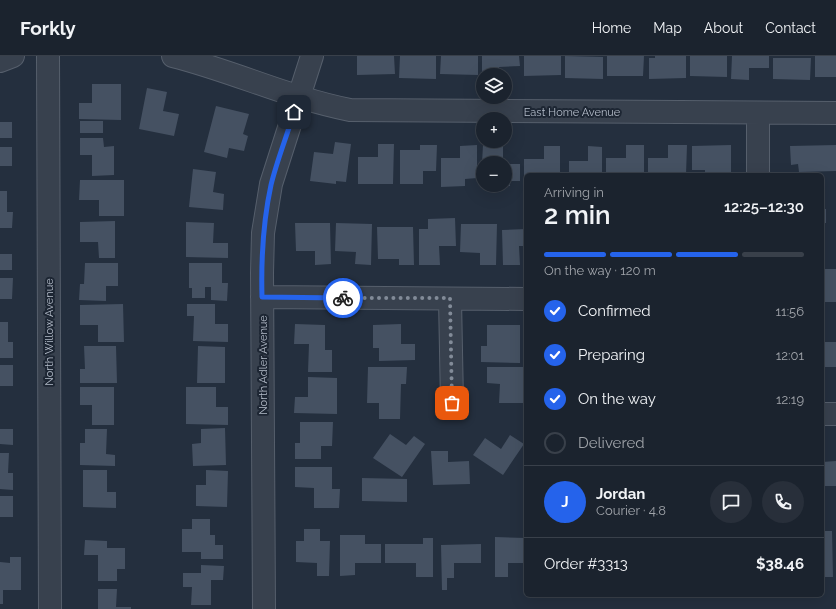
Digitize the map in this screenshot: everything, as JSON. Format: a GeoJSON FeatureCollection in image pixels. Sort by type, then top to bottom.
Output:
{"type":"FeatureCollection","features":[{"type":"Feature","properties":{"kind":"street"},"geometry":{"type":"LineString","coordinates":[[0,61],[13,56]]}},
{"type":"Feature","properties":{"kind":"street","name":"North Willow Avenue"},"geometry":{"type":"LineString","coordinates":[[48,56],[50,609]]}},
{"type":"Feature","properties":{"kind":"street","name":"East Home Avenue"},"geometry":{"type":"LineString","coordinates":[[173,56],[207,65],[299,97],[343,109],[370,111],[836,113]]}},
{"type":"Feature","properties":{"kind":"street","name":"North Adler Avenue"},"geometry":{"type":"LineString","coordinates":[[264,609],[262,297],[264,233],[271,184],[312,56]]}},
{"type":"Feature","properties":{"kind":"street"},"geometry":{"type":"LineString","coordinates":[[758,113],[758,173]]}},
{"type":"Feature","properties":{"kind":"street"},"geometry":{"type":"LineString","coordinates":[[262,297],[524,299]]}},
{"type":"Feature","properties":{"kind":"street"},"geometry":{"type":"LineString","coordinates":[[450,298],[452,403]]}},
{"type":"Feature","properties":{"kind":"street"},"geometry":{"type":"LineString","coordinates":[[824,414],[836,414]]}},
{"type":"Feature","properties":{"kind":"building"},"geometry":{"type":"Polygon","coordinates":[[[357,56],[394,56],[395,74],[357,75],[357,56]]]}},
{"type":"Feature","properties":{"kind":"building"},"geometry":{"type":"Polygon","coordinates":[[[400,56],[436,56],[436,79],[399,78],[400,56]]]}},
{"type":"Feature","properties":{"kind":"building"},"geometry":{"type":"Polygon","coordinates":[[[441,56],[478,56],[478,68],[476,68],[476,75],[440,74],[441,56]]]}},
{"type":"Feature","properties":{"kind":"building"},"geometry":{"type":"Polygon","coordinates":[[[482,56],[519,56],[520,66],[482,68],[482,56]]]}},
{"type":"Feature","properties":{"kind":"building"},"geometry":{"type":"Polygon","coordinates":[[[524,56],[561,56],[561,75],[524,76],[524,56]]]}},
{"type":"Feature","properties":{"kind":"building"},"geometry":{"type":"Polygon","coordinates":[[[565,56],[603,57],[603,79],[565,78],[565,56]]]}},
{"type":"Feature","properties":{"kind":"building"},"geometry":{"type":"Polygon","coordinates":[[[607,56],[644,56],[643,76],[607,76],[607,56]]]}},
{"type":"Feature","properties":{"kind":"building"},"geometry":{"type":"Polygon","coordinates":[[[655,56],[686,56],[686,78],[649,79],[649,58],[655,58],[655,56]]]}},
{"type":"Feature","properties":{"kind":"building"},"geometry":{"type":"Polygon","coordinates":[[[690,56],[727,56],[727,77],[690,76],[690,56]]]}},
{"type":"Feature","properties":{"kind":"building"},"geometry":{"type":"Polygon","coordinates":[[[732,56],[769,56],[769,68],[749,68],[749,80],[731,79],[732,56]]]}},
{"type":"Feature","properties":{"kind":"building"},"geometry":{"type":"Polygon","coordinates":[[[815,56],[836,56],[836,77],[815,77],[815,56]]]}},
{"type":"Feature","properties":{"kind":"building"},"geometry":{"type":"Polygon","coordinates":[[[773,58],[811,58],[810,80],[773,79],[773,58]]]}},
{"type":"Feature","properties":{"kind":"building"},"geometry":{"type":"Polygon","coordinates":[[[92,84],[121,84],[121,120],[79,119],[79,103],[92,103],[92,84]]]}},
{"type":"Feature","properties":{"kind":"building"},"geometry":{"type":"Polygon","coordinates":[[[147,88],[167,92],[163,111],[179,114],[174,136],[139,129],[147,88]]]}},
{"type":"Feature","properties":{"kind":"building"},"geometry":{"type":"Polygon","coordinates":[[[216,106],[249,114],[243,134],[248,136],[244,151],[229,148],[227,158],[204,152],[216,106]]]}},
{"type":"Feature","properties":{"kind":"building"},"geometry":{"type":"Polygon","coordinates":[[[80,121],[103,121],[103,133],[80,133],[80,121]]]}},
{"type":"Feature","properties":{"kind":"building"},"geometry":{"type":"Polygon","coordinates":[[[0,122],[12,122],[12,138],[0,138],[0,122]]]}},
{"type":"Feature","properties":{"kind":"building"},"geometry":{"type":"Polygon","coordinates":[[[80,138],[103,138],[104,147],[114,146],[114,175],[92,176],[92,155],[80,155],[80,138]]]}},
{"type":"Feature","properties":{"kind":"building"},"geometry":{"type":"Polygon","coordinates":[[[335,142],[351,144],[346,182],[336,181],[336,184],[310,181],[314,152],[333,154],[335,142]]]}},
{"type":"Feature","properties":{"kind":"building"},"geometry":{"type":"Polygon","coordinates":[[[378,144],[394,144],[393,184],[358,184],[358,157],[378,157],[378,144]]]}},
{"type":"Feature","properties":{"kind":"building"},"geometry":{"type":"Polygon","coordinates":[[[420,145],[437,145],[436,171],[423,171],[423,184],[400,184],[400,150],[420,150],[420,145]]]}},
{"type":"Feature","properties":{"kind":"building"},"geometry":{"type":"Polygon","coordinates":[[[476,145],[476,178],[465,179],[465,186],[441,187],[441,158],[460,158],[460,146],[476,145]]]}},
{"type":"Feature","properties":{"kind":"building"},"geometry":{"type":"Polygon","coordinates":[[[626,145],[644,145],[644,173],[606,173],[606,158],[626,158],[626,145]]]}},
{"type":"Feature","properties":{"kind":"building"},"geometry":{"type":"Polygon","coordinates":[[[668,145],[687,145],[686,173],[648,173],[648,158],[668,158],[668,145]]]}},
{"type":"Feature","properties":{"kind":"building"},"geometry":{"type":"Polygon","coordinates":[[[731,145],[731,173],[705,173],[705,170],[692,170],[692,146],[731,145]]]}},
{"type":"Feature","properties":{"kind":"building"},"geometry":{"type":"Polygon","coordinates":[[[836,145],[836,171],[799,172],[798,164],[791,165],[790,146],[836,145]]]}},
{"type":"Feature","properties":{"kind":"building"},"geometry":{"type":"Polygon","coordinates":[[[544,146],[560,146],[560,173],[524,173],[524,159],[544,159],[544,146]]]}},
{"type":"Feature","properties":{"kind":"building"},"geometry":{"type":"Polygon","coordinates":[[[588,146],[602,147],[602,173],[569,173],[569,161],[588,161],[588,146]]]}},
{"type":"Feature","properties":{"kind":"building"},"geometry":{"type":"Polygon","coordinates":[[[0,147],[12,147],[12,166],[0,166],[0,147]]]}},
{"type":"Feature","properties":{"kind":"building"},"geometry":{"type":"Polygon","coordinates":[[[483,148],[503,148],[503,156],[482,156],[483,148]]]}},
{"type":"Feature","properties":{"kind":"building"},"geometry":{"type":"Polygon","coordinates":[[[512,164],[520,164],[520,181],[512,181],[512,164]]]}},
{"type":"Feature","properties":{"kind":"building"},"geometry":{"type":"Polygon","coordinates":[[[193,169],[216,172],[213,192],[224,194],[223,210],[189,207],[193,169]]]}},
{"type":"Feature","properties":{"kind":"building"},"geometry":{"type":"Polygon","coordinates":[[[80,180],[124,180],[124,216],[99,216],[99,200],[79,200],[80,180]]]}},
{"type":"Feature","properties":{"kind":"building"},"geometry":{"type":"Polygon","coordinates":[[[0,191],[7,191],[7,212],[13,212],[12,228],[0,228],[0,191]]]}},
{"type":"Feature","properties":{"kind":"building"},"geometry":{"type":"Polygon","coordinates":[[[824,209],[826,209],[826,223],[824,223],[824,209]]]}},
{"type":"Feature","properties":{"kind":"building"},"geometry":{"type":"Polygon","coordinates":[[[455,218],[456,246],[439,246],[440,265],[419,265],[419,229],[428,229],[428,219],[455,218]]]}},
{"type":"Feature","properties":{"kind":"building"},"geometry":{"type":"Polygon","coordinates":[[[115,221],[115,258],[99,258],[98,242],[80,242],[80,222],[115,221]]]}},
{"type":"Feature","properties":{"kind":"building"},"geometry":{"type":"Polygon","coordinates":[[[186,222],[214,223],[213,243],[228,243],[228,258],[186,257],[186,222]]]}},
{"type":"Feature","properties":{"kind":"building"},"geometry":{"type":"Polygon","coordinates":[[[295,223],[330,223],[331,264],[315,265],[315,251],[296,251],[295,223]]]}},
{"type":"Feature","properties":{"kind":"building"},"geometry":{"type":"Polygon","coordinates":[[[336,223],[372,224],[371,265],[355,264],[356,252],[335,251],[336,223]]]}},
{"type":"Feature","properties":{"kind":"building"},"geometry":{"type":"Polygon","coordinates":[[[461,224],[497,224],[496,265],[480,265],[480,253],[460,252],[461,224]]]}},
{"type":"Feature","properties":{"kind":"building"},"geometry":{"type":"Polygon","coordinates":[[[377,227],[413,227],[414,265],[399,265],[399,259],[378,259],[377,227]]]}},
{"type":"Feature","properties":{"kind":"building"},"geometry":{"type":"Polygon","coordinates":[[[524,229],[524,246],[519,246],[520,265],[503,265],[502,230],[524,229]]]}},
{"type":"Feature","properties":{"kind":"building"},"geometry":{"type":"Polygon","coordinates":[[[0,254],[12,254],[12,270],[0,270],[0,254]]]}},
{"type":"Feature","properties":{"kind":"building"},"geometry":{"type":"Polygon","coordinates":[[[85,263],[118,263],[118,286],[106,286],[106,301],[79,300],[80,284],[84,284],[85,263]]]}},
{"type":"Feature","properties":{"kind":"building"},"geometry":{"type":"Polygon","coordinates":[[[189,263],[222,263],[222,283],[228,283],[227,301],[211,300],[211,287],[205,287],[205,298],[192,298],[192,288],[189,288],[189,263]]]}},
{"type":"Feature","properties":{"kind":"building"},"geometry":{"type":"Polygon","coordinates":[[[824,269],[836,269],[836,302],[824,302],[824,269]]]}},
{"type":"Feature","properties":{"kind":"building"},"geometry":{"type":"Polygon","coordinates":[[[0,278],[13,278],[12,299],[0,299],[0,278]]]}},
{"type":"Feature","properties":{"kind":"building"},"geometry":{"type":"Polygon","coordinates":[[[123,304],[124,342],[98,342],[98,325],[80,325],[80,305],[123,304]]]}},
{"type":"Feature","properties":{"kind":"building"},"geometry":{"type":"Polygon","coordinates":[[[187,304],[215,304],[215,324],[228,324],[228,342],[193,341],[194,316],[187,316],[187,304]]]}},
{"type":"Feature","properties":{"kind":"building"},"geometry":{"type":"Polygon","coordinates":[[[0,322],[8,322],[8,342],[13,342],[13,358],[0,358],[0,322]]]}},
{"type":"Feature","properties":{"kind":"building"},"geometry":{"type":"Polygon","coordinates":[[[295,324],[325,325],[325,350],[332,350],[332,372],[308,372],[309,344],[294,344],[295,324]]]}},
{"type":"Feature","properties":{"kind":"building"},"geometry":{"type":"Polygon","coordinates":[[[401,324],[401,344],[415,344],[415,360],[379,361],[379,348],[373,348],[373,325],[401,324]]]}},
{"type":"Feature","properties":{"kind":"building"},"geometry":{"type":"Polygon","coordinates":[[[487,325],[520,325],[520,363],[481,362],[481,346],[487,346],[487,325]]]}},
{"type":"Feature","properties":{"kind":"building"},"geometry":{"type":"Polygon","coordinates":[[[824,342],[836,342],[836,367],[824,367],[824,342]]]}},
{"type":"Feature","properties":{"kind":"building"},"geometry":{"type":"Polygon","coordinates":[[[84,346],[116,346],[117,383],[80,383],[80,369],[85,369],[84,346]]]}},
{"type":"Feature","properties":{"kind":"building"},"geometry":{"type":"Polygon","coordinates":[[[198,346],[225,347],[225,383],[197,383],[198,346]]]}},
{"type":"Feature","properties":{"kind":"building"},"geometry":{"type":"Polygon","coordinates":[[[0,365],[13,365],[13,386],[0,386],[0,365]]]}},
{"type":"Feature","properties":{"kind":"building"},"geometry":{"type":"Polygon","coordinates":[[[368,367],[407,367],[406,384],[401,384],[400,419],[379,419],[379,403],[367,403],[368,367]]]}},
{"type":"Feature","properties":{"kind":"building"},"geometry":{"type":"Polygon","coordinates":[[[487,367],[524,367],[524,403],[499,403],[500,384],[487,383],[487,367]]]}},
{"type":"Feature","properties":{"kind":"building"},"geometry":{"type":"Polygon","coordinates":[[[308,377],[337,378],[337,414],[294,413],[295,397],[308,397],[308,377]]]}},
{"type":"Feature","properties":{"kind":"building"},"geometry":{"type":"Polygon","coordinates":[[[80,387],[114,387],[114,425],[92,425],[92,405],[80,405],[80,387]]]}},
{"type":"Feature","properties":{"kind":"building"},"geometry":{"type":"Polygon","coordinates":[[[186,387],[216,387],[216,407],[228,407],[228,425],[186,424],[186,387]]]}},
{"type":"Feature","properties":{"kind":"building"},"geometry":{"type":"Polygon","coordinates":[[[300,422],[333,422],[332,446],[321,446],[321,459],[295,459],[295,443],[300,443],[300,422]]]}},
{"type":"Feature","properties":{"kind":"building"},"geometry":{"type":"Polygon","coordinates":[[[225,428],[226,465],[193,466],[192,444],[201,443],[201,429],[225,428]]]}},
{"type":"Feature","properties":{"kind":"building"},"geometry":{"type":"Polygon","coordinates":[[[0,429],[13,429],[13,445],[0,444],[0,429]]]}},
{"type":"Feature","properties":{"kind":"building"},"geometry":{"type":"Polygon","coordinates":[[[85,429],[107,429],[106,454],[115,455],[115,466],[80,465],[80,443],[85,443],[85,429]]]}},
{"type":"Feature","properties":{"kind":"building"},"geometry":{"type":"Polygon","coordinates":[[[390,434],[406,445],[414,436],[425,444],[402,477],[373,458],[390,434]]]}},
{"type":"Feature","properties":{"kind":"building"},"geometry":{"type":"Polygon","coordinates":[[[510,435],[524,444],[503,475],[473,455],[485,438],[501,449],[510,435]]]}},
{"type":"Feature","properties":{"kind":"building"},"geometry":{"type":"Polygon","coordinates":[[[431,451],[448,451],[448,462],[469,461],[470,484],[433,485],[431,451]]]}},
{"type":"Feature","properties":{"kind":"building"},"geometry":{"type":"Polygon","coordinates":[[[0,453],[9,453],[8,473],[13,473],[13,490],[0,489],[0,453]]]}},
{"type":"Feature","properties":{"kind":"building"},"geometry":{"type":"Polygon","coordinates":[[[836,461],[836,486],[824,486],[824,462],[836,461]]]}},
{"type":"Feature","properties":{"kind":"building"},"geometry":{"type":"Polygon","coordinates":[[[295,467],[332,467],[332,489],[340,489],[339,508],[314,508],[314,488],[295,487],[295,467]]]}},
{"type":"Feature","properties":{"kind":"building"},"geometry":{"type":"Polygon","coordinates":[[[83,470],[107,470],[107,492],[116,492],[116,508],[83,507],[83,470]]]}},
{"type":"Feature","properties":{"kind":"building"},"geometry":{"type":"Polygon","coordinates":[[[206,470],[228,471],[227,507],[196,506],[196,485],[206,485],[206,470]]]}},
{"type":"Feature","properties":{"kind":"building"},"geometry":{"type":"Polygon","coordinates":[[[362,478],[407,479],[407,502],[362,501],[362,478]]]}},
{"type":"Feature","properties":{"kind":"building"},"geometry":{"type":"Polygon","coordinates":[[[0,496],[13,496],[13,517],[0,517],[0,496]]]}},
{"type":"Feature","properties":{"kind":"building"},"geometry":{"type":"Polygon","coordinates":[[[192,519],[210,519],[210,535],[215,535],[215,545],[223,545],[223,559],[201,559],[201,552],[182,552],[182,529],[192,529],[192,519]]]}},
{"type":"Feature","properties":{"kind":"building"},"geometry":{"type":"Polygon","coordinates":[[[304,529],[320,529],[320,541],[330,541],[329,576],[317,576],[317,563],[296,562],[296,541],[304,541],[304,529]]]}},
{"type":"Feature","properties":{"kind":"building"},"geometry":{"type":"Polygon","coordinates":[[[824,531],[832,531],[833,577],[824,577],[824,531]]]}},
{"type":"Feature","properties":{"kind":"building"},"geometry":{"type":"Polygon","coordinates":[[[340,535],[365,535],[365,544],[381,544],[381,563],[355,563],[355,575],[340,576],[340,535]]]}},
{"type":"Feature","properties":{"kind":"building"},"geometry":{"type":"Polygon","coordinates":[[[495,537],[524,538],[524,563],[508,563],[508,577],[495,577],[495,537]]]}},
{"type":"Feature","properties":{"kind":"building"},"geometry":{"type":"Polygon","coordinates":[[[423,538],[433,538],[433,577],[416,577],[416,563],[385,563],[385,544],[423,544],[423,538]]]}},
{"type":"Feature","properties":{"kind":"building"},"geometry":{"type":"Polygon","coordinates":[[[85,540],[107,541],[107,548],[125,548],[125,569],[117,569],[117,581],[98,581],[98,555],[84,555],[85,540]]]}},
{"type":"Feature","properties":{"kind":"building"},"geometry":{"type":"Polygon","coordinates":[[[481,544],[481,563],[454,563],[454,578],[447,578],[447,590],[442,590],[441,545],[481,544]]]}},
{"type":"Feature","properties":{"kind":"building"},"geometry":{"type":"Polygon","coordinates":[[[10,557],[21,557],[21,590],[3,590],[3,604],[0,604],[0,562],[10,563],[10,557]]]}},
{"type":"Feature","properties":{"kind":"building"},"geometry":{"type":"Polygon","coordinates":[[[201,565],[224,566],[223,580],[211,580],[211,605],[191,605],[192,587],[183,587],[183,573],[201,573],[201,565]]]}},
{"type":"Feature","properties":{"kind":"building"},"geometry":{"type":"Polygon","coordinates":[[[98,589],[117,589],[116,607],[131,607],[131,609],[98,609],[98,589]]]}},
{"type":"Feature","properties":{"kind":"way so far"},"geometry":{"type":"LineString","coordinates":[[343,298],[450,298],[452,403]]}},
{"type":"Feature","properties":{"kind":"route"},"geometry":{"type":"LineString","coordinates":[[294,112],[271,184],[267,206],[264,233],[262,297],[343,298]]}}]}
